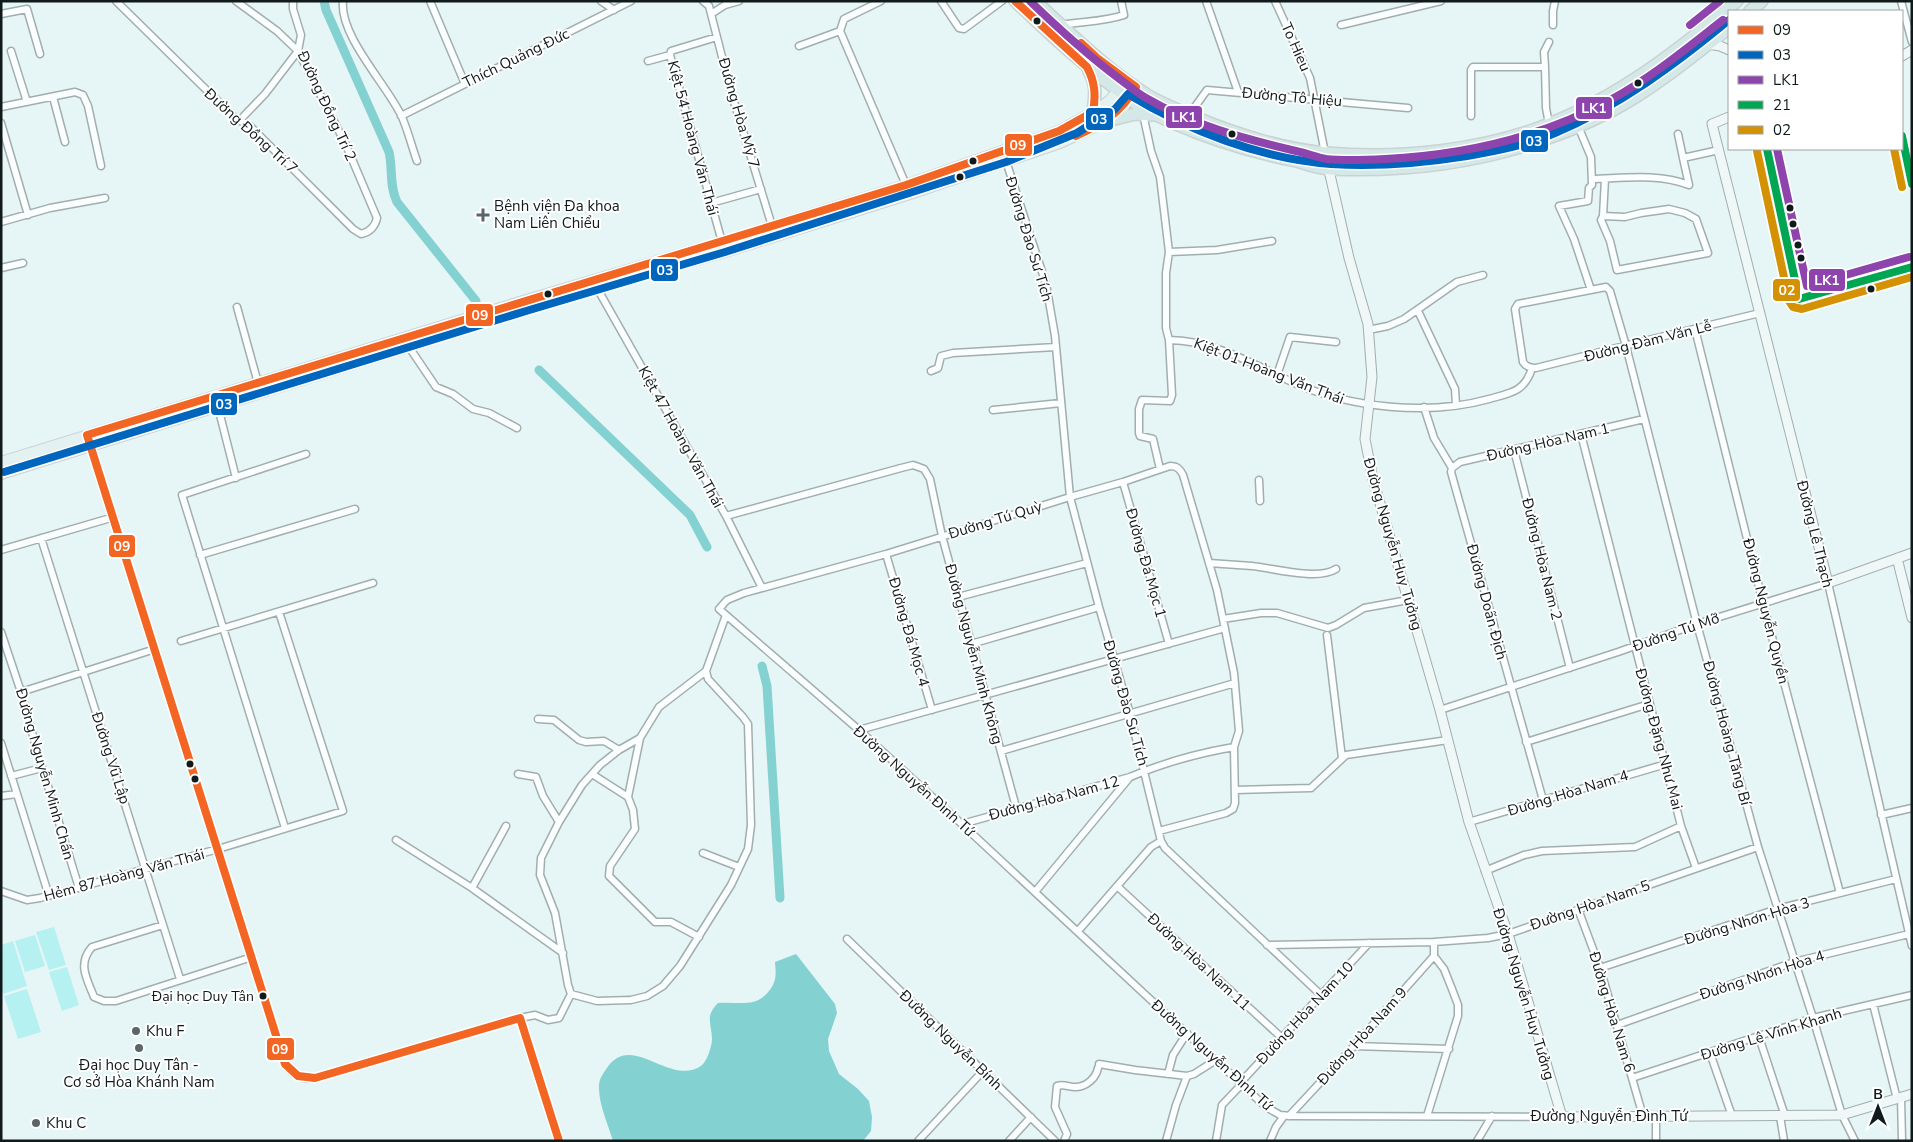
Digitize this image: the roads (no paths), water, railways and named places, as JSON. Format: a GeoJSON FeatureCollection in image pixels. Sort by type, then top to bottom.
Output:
{"type":"FeatureCollection","features":[{"type":"Feature","properties":{"kind":"highway"},"geometry":{"type":"LineString","coordinates":[[1015,1],[1087,67],[1129,99],[1162,117],[1216,140],[1267,155],[1329,169],[1388,168],[1453,163],[1524,147],[1616,109],[1650,88],[1728,29]]}},
{"type":"Feature","properties":{"kind":"highway"},"geometry":{"type":"LineString","coordinates":[[1035,1],[1097,58],[1149,96],[1220,128],[1270,143],[1325,153],[1404,154],[1500,140],[1550,124],[1606,97],[1634,80],[1735,4]]}},
{"type":"Feature","properties":{"kind":"highway"},"geometry":{"type":"LineString","coordinates":[[1087,67],[1094,79],[1096,94],[1093,112]]}},
{"type":"Feature","properties":{"kind":"highway"},"geometry":{"type":"LineString","coordinates":[[1107,120],[1135,114],[1162,117]]}},
{"type":"Feature","properties":{"kind":"highway"},"geometry":{"type":"LineString","coordinates":[[1451,148],[1453,163]]}},
{"type":"Feature","properties":{"kind":"main road"},"geometry":{"type":"LineString","coordinates":[[1,462],[258,383],[529,304],[906,184],[1059,131],[1109,101],[1126,80]]}},
{"type":"Feature","properties":{"kind":"main road"},"geometry":{"type":"LineString","coordinates":[[1,474],[409,347],[529,304],[598,288],[725,252],[910,194],[1060,143],[1107,120],[1123,108],[1136,87]]}},
{"type":"Feature","properties":{"kind":"street","name":"Đường Đồng Trí 7"},"geometry":{"type":"LineString","coordinates":[[116,1],[239,121],[250,126],[353,229],[361,234],[372,230],[377,218],[373,208]]}},
{"type":"Feature","properties":{"kind":"street"},"geometry":{"type":"LineString","coordinates":[[236,1],[277,31],[298,51],[265,94],[239,121]]}},
{"type":"Feature","properties":{"kind":"street","name":"Đường Đồng Trí 2"},"geometry":{"type":"LineString","coordinates":[[293,1],[293,9],[301,34],[298,51],[346,145],[373,208]]}},
{"type":"Feature","properties":{"kind":"street"},"geometry":{"type":"LineString","coordinates":[[343,1],[346,22],[361,54],[401,116],[417,161]]}},
{"type":"Feature","properties":{"kind":"street"},"geometry":{"type":"LineString","coordinates":[[430,1],[465,84]]}},
{"type":"Feature","properties":{"kind":"street"},"geometry":{"type":"LineString","coordinates":[[601,1],[614,10]]}},
{"type":"Feature","properties":{"kind":"street","name":"Thích Quảng Đức"},"geometry":{"type":"LineString","coordinates":[[401,116],[631,1]]}},
{"type":"Feature","properties":{"kind":"street","name":"Đường Hòa Mỹ 7"},"geometry":{"type":"LineString","coordinates":[[703,1],[709,6],[772,226]]}},
{"type":"Feature","properties":{"kind":"street"},"geometry":{"type":"LineString","coordinates":[[711,14],[726,4],[739,1]]}},
{"type":"Feature","properties":{"kind":"street"},"geometry":{"type":"LineString","coordinates":[[881,1],[844,19],[840,31],[906,184]]}},
{"type":"Feature","properties":{"kind":"street"},"geometry":{"type":"LineString","coordinates":[[941,1],[959,28],[964,29],[1002,1]]}},
{"type":"Feature","properties":{"kind":"street"},"geometry":{"type":"LineString","coordinates":[[1061,25],[1076,22],[1104,21],[1124,15],[1121,1]]}},
{"type":"Feature","properties":{"kind":"street"},"geometry":{"type":"LineString","coordinates":[[1206,1],[1238,92]]}},
{"type":"Feature","properties":{"kind":"street","name":"To Hieu"},"geometry":{"type":"LineString","coordinates":[[1275,1],[1310,78],[1325,153]]}},
{"type":"Feature","properties":{"kind":"street"},"geometry":{"type":"LineString","coordinates":[[1341,24],[1441,1]]}},
{"type":"Feature","properties":{"kind":"street"},"geometry":{"type":"LineString","coordinates":[[1553,25],[1555,1]]}},
{"type":"Feature","properties":{"kind":"street"},"geometry":{"type":"LineString","coordinates":[[1901,1],[1912,42]]}},
{"type":"Feature","properties":{"kind":"street"},"geometry":{"type":"LineString","coordinates":[[1,14],[27,8],[40,54]]}},
{"type":"Feature","properties":{"kind":"street"},"geometry":{"type":"LineString","coordinates":[[799,46],[840,31]]}},
{"type":"Feature","properties":{"kind":"street","name":"Kiệt 54 Hoàng Văn Thái"},"geometry":{"type":"LineString","coordinates":[[717,37],[671,52],[670,55],[722,242]]}},
{"type":"Feature","properties":{"kind":"street"},"geometry":{"type":"LineString","coordinates":[[1549,42],[1544,52],[1546,108],[1550,124]]}},
{"type":"Feature","properties":{"kind":"street"},"geometry":{"type":"LineString","coordinates":[[1708,44],[1728,50]]}},
{"type":"Feature","properties":{"kind":"street"},"geometry":{"type":"LineString","coordinates":[[10,51],[27,102]]}},
{"type":"Feature","properties":{"kind":"street"},"geometry":{"type":"LineString","coordinates":[[648,61],[670,55]]}},
{"type":"Feature","properties":{"kind":"street"},"geometry":{"type":"LineString","coordinates":[[1470,116],[1471,70],[1473,67],[1545,67]]}},
{"type":"Feature","properties":{"kind":"street","name":"Đường Tô Hiệu"},"geometry":{"type":"LineString","coordinates":[[1189,115],[1207,90],[1408,108]]}},
{"type":"Feature","properties":{"kind":"street"},"geometry":{"type":"LineString","coordinates":[[1,107],[75,92],[83,95],[88,106],[101,166]]}},
{"type":"Feature","properties":{"kind":"street"},"geometry":{"type":"LineString","coordinates":[[53,97],[65,142]]}},
{"type":"Feature","properties":{"kind":"street","name":"Kiệt 01 Hoàng Văn Thái"},"geometry":{"type":"LineString","coordinates":[[1143,114],[1151,151],[1160,177],[1169,252],[1166,273],[1166,328],[1169,340],[1172,395],[1170,401],[1143,399],[1140,405],[1139,435],[1153,439],[1160,470]]}},
{"type":"Feature","properties":{"kind":"street","name":"Đường Lê Thạch"},"geometry":{"type":"LineString","coordinates":[[1728,117],[1712,124],[1828,583],[1912,946]]}},
{"type":"Feature","properties":{"kind":"street"},"geometry":{"type":"LineString","coordinates":[[1,123],[28,215]]}},
{"type":"Feature","properties":{"kind":"street"},"geometry":{"type":"LineString","coordinates":[[1368,403],[1402,408],[1456,406],[1511,393],[1524,385],[1528,380],[1534,368],[1526,366],[1522,362],[1516,306],[1591,290],[1574,239],[1559,206],[1588,201],[1589,188],[1592,184],[1591,157],[1578,126]]}},
{"type":"Feature","properties":{"kind":"street"},"geometry":{"type":"LineString","coordinates":[[1592,179],[1674,179],[1689,185],[1678,134]]}},
{"type":"Feature","properties":{"kind":"street"},"geometry":{"type":"LineString","coordinates":[[1683,158],[1719,150]]}},
{"type":"Feature","properties":{"kind":"street","name":"Đường Nguyễn Huy Tưởng"},"geometry":{"type":"LineString","coordinates":[[1325,153],[1368,330],[1372,377],[1365,439],[1368,461],[1440,710],[1469,822],[1508,934],[1562,1117]]}},
{"type":"Feature","properties":{"kind":"street","name":"Đường Đào Sư Tích"},"geometry":{"type":"LineString","coordinates":[[1006,161],[1046,284],[1056,347],[1070,497],[1145,770],[1161,841],[1172,855],[1321,995]]}},
{"type":"Feature","properties":{"kind":"street"},"geometry":{"type":"LineString","coordinates":[[1603,216],[1625,218],[1641,213],[1669,209],[1686,214],[1696,219],[1708,253],[1617,270],[1610,241],[1601,220],[1603,216],[1605,179]]}},
{"type":"Feature","properties":{"kind":"street"},"geometry":{"type":"LineString","coordinates":[[711,203],[761,189]]}},
{"type":"Feature","properties":{"kind":"street"},"geometry":{"type":"LineString","coordinates":[[1,222],[50,208],[105,198]]}},
{"type":"Feature","properties":{"kind":"street"},"geometry":{"type":"LineString","coordinates":[[1169,252],[1218,250],[1272,241]]}},
{"type":"Feature","properties":{"kind":"street"},"geometry":{"type":"LineString","coordinates":[[1,268],[22,263]]}},
{"type":"Feature","properties":{"kind":"street"},"geometry":{"type":"LineString","coordinates":[[1368,330],[1395,324],[1418,311],[1457,282],[1483,275]]}},
{"type":"Feature","properties":{"kind":"street","name":"Kiệt 47 Hoàng Văn Thái"},"geometry":{"type":"LineString","coordinates":[[598,288],[726,516],[762,588]]}},
{"type":"Feature","properties":{"kind":"street","name":"Đường Hoàng Tăng Bí"},"geometry":{"type":"LineString","coordinates":[[1591,290],[1609,288],[1626,346],[1697,624],[1758,847],[1842,1115],[1855,1141]]}},
{"type":"Feature","properties":{"kind":"street"},"geometry":{"type":"LineString","coordinates":[[237,308],[258,383]]}},
{"type":"Feature","properties":{"kind":"street"},"geometry":{"type":"LineString","coordinates":[[1418,311],[1454,390],[1456,406]]}},
{"type":"Feature","properties":{"kind":"street","name":"Đường Đàm Văn Lễ"},"geometry":{"type":"LineString","coordinates":[[1534,368],[1760,313]]}},
{"type":"Feature","properties":{"kind":"street","name":"Đường Nguyễn Quyền"},"geometry":{"type":"LineString","coordinates":[[1695,329],[1840,893]]}},
{"type":"Feature","properties":{"kind":"street"},"geometry":{"type":"LineString","coordinates":[[1278,375],[1290,337],[1336,342]]}},
{"type":"Feature","properties":{"kind":"street","name":"Kiệt 01 Hoàng Văn Thái"},"geometry":{"type":"LineString","coordinates":[[1169,340],[1186,340],[1213,348],[1296,384],[1349,402],[1368,403]]}},
{"type":"Feature","properties":{"kind":"street"},"geometry":{"type":"LineString","coordinates":[[409,347],[436,387],[453,394],[473,409],[489,413],[516,428]]}},
{"type":"Feature","properties":{"kind":"street"},"geometry":{"type":"LineString","coordinates":[[931,371],[938,368],[939,360],[943,355],[1056,347]]}},
{"type":"Feature","properties":{"kind":"street"},"geometry":{"type":"LineString","coordinates":[[993,410],[1062,403]]}},
{"type":"Feature","properties":{"kind":"street"},"geometry":{"type":"LineString","coordinates":[[218,406],[236,478]]}},
{"type":"Feature","properties":{"kind":"street","name":"Đường Doãn Địch"},"geometry":{"type":"LineString","coordinates":[[1424,407],[1434,438],[1452,468],[1451,472],[1542,800]]}},
{"type":"Feature","properties":{"kind":"street","name":"Đường Hòa Nam 1"},"geometry":{"type":"LineString","coordinates":[[1452,468],[1460,462],[1644,419]]}},
{"type":"Feature","properties":{"kind":"street","name":"Đường Đặng Như Mai"},"geometry":{"type":"LineString","coordinates":[[1581,434],[1681,826],[1696,868]]}},
{"type":"Feature","properties":{"kind":"street"},"geometry":{"type":"LineString","coordinates":[[87,435],[285,1064],[297,1077],[305,1080],[315,1078],[520,1018],[535,1015],[548,1020],[559,1018],[571,994],[555,913],[540,875],[541,858],[559,822],[582,785],[619,750],[640,738]]}},
{"type":"Feature","properties":{"kind":"street","name":"Đường Hòa Nam 2"},"geometry":{"type":"LineString","coordinates":[[1514,450],[1570,668]]}},
{"type":"Feature","properties":{"kind":"street"},"geometry":{"type":"LineString","coordinates":[[285,828],[182,495],[306,454]]}},
{"type":"Feature","properties":{"kind":"street","name":"Đường Nguyễn Minh Không"},"geometry":{"type":"LineString","coordinates":[[726,516],[913,465],[924,469],[930,479],[942,536],[1016,807]]}},
{"type":"Feature","properties":{"kind":"street","name":"Đường Tú Quỳ"},"geometry":{"type":"LineString","coordinates":[[719,609],[727,600],[762,588],[886,554],[1175,466],[1183,475],[1223,619],[1235,683],[1239,731],[1234,747],[1234,807],[1229,812],[1159,831]]}},
{"type":"Feature","properties":{"kind":"street"},"geometry":{"type":"LineString","coordinates":[[1259,480],[1260,501]]}},
{"type":"Feature","properties":{"kind":"street","name":"Đường Đá Mọc 1"},"geometry":{"type":"LineString","coordinates":[[1123,482],[1170,644]]}},
{"type":"Feature","properties":{"kind":"street"},"geometry":{"type":"LineString","coordinates":[[200,555],[355,509]]}},
{"type":"Feature","properties":{"kind":"street"},"geometry":{"type":"LineString","coordinates":[[1,550],[114,517]]}},
{"type":"Feature","properties":{"kind":"street","name":"Đường Vũ Lập"},"geometry":{"type":"LineString","coordinates":[[41,538],[180,979]]}},
{"type":"Feature","properties":{"kind":"street"},"geometry":{"type":"LineString","coordinates":[[1911,553],[1912,563]]}},
{"type":"Feature","properties":{"kind":"street","name":"Đường Tú Mỡ"},"geometry":{"type":"LineString","coordinates":[[1440,710],[1697,624],[1828,583],[1911,553]]}},
{"type":"Feature","properties":{"kind":"street","name":"Đường Đá Mọc 4"},"geometry":{"type":"LineString","coordinates":[[886,554],[932,710]]}},
{"type":"Feature","properties":{"kind":"street"},"geometry":{"type":"LineString","coordinates":[[1897,558],[1912,618]]}},
{"type":"Feature","properties":{"kind":"street"},"geometry":{"type":"LineString","coordinates":[[958,597],[1087,563]]}},
{"type":"Feature","properties":{"kind":"street"},"geometry":{"type":"LineString","coordinates":[[1209,563],[1251,566],[1311,574],[1331,571],[1336,568]]}},
{"type":"Feature","properties":{"kind":"street"},"geometry":{"type":"LineString","coordinates":[[182,641],[373,583]]}},
{"type":"Feature","properties":{"kind":"street"},"geometry":{"type":"LineString","coordinates":[[1223,619],[1261,613],[1277,613],[1328,628],[1364,608],[1408,600]]}},
{"type":"Feature","properties":{"kind":"street"},"geometry":{"type":"LineString","coordinates":[[971,644],[1099,607]]}},
{"type":"Feature","properties":{"kind":"street","name":"Đường Nguyễn Đình Tứ"},"geometry":{"type":"LineString","coordinates":[[719,609],[859,730],[1266,1107],[1287,1116],[1842,1115],[1912,1094]]}},
{"type":"Feature","properties":{"kind":"street","name":"Hẻm 87 Hoàng Văn Thái"},"geometry":{"type":"LineString","coordinates":[[1,891],[27,900],[49,896],[218,849],[343,811],[279,612]]}},
{"type":"Feature","properties":{"kind":"street"},"geometry":{"type":"LineString","coordinates":[[699,936],[671,922],[655,922],[610,876],[610,866],[635,829],[633,810],[628,797],[640,738],[659,707],[706,671],[726,615]]}},
{"type":"Feature","properties":{"kind":"street"},"geometry":{"type":"LineString","coordinates":[[859,730],[1225,628]]}},
{"type":"Feature","properties":{"kind":"street","name":"Đường Nguyễn Minh Chấn"},"geometry":{"type":"LineString","coordinates":[[1,632],[21,692],[79,888]]}},
{"type":"Feature","properties":{"kind":"street"},"geometry":{"type":"LineString","coordinates":[[1327,635],[1342,758]]}},
{"type":"Feature","properties":{"kind":"street"},"geometry":{"type":"LineString","coordinates":[[21,692],[155,649]]}},
{"type":"Feature","properties":{"kind":"street"},"geometry":{"type":"LineString","coordinates":[[571,994],[597,1001],[631,1000],[648,996],[663,986],[680,966],[731,885],[748,849],[751,826],[748,724],[708,679],[706,671]]}},
{"type":"Feature","properties":{"kind":"street"},"geometry":{"type":"LineString","coordinates":[[1000,751],[1235,683]]}},
{"type":"Feature","properties":{"kind":"street"},"geometry":{"type":"LineString","coordinates":[[1526,742],[1649,704]]}},
{"type":"Feature","properties":{"kind":"street"},"geometry":{"type":"LineString","coordinates":[[538,719],[554,720],[580,740],[586,742],[604,741],[619,750]]}},
{"type":"Feature","properties":{"kind":"street"},"geometry":{"type":"LineString","coordinates":[[1235,790],[1311,788],[1346,755],[1448,740]]}},
{"type":"Feature","properties":{"kind":"street"},"geometry":{"type":"LineString","coordinates":[[1,742],[49,896]]}},
{"type":"Feature","properties":{"kind":"street","name":"Đường Hòa Nam 12"},"geometry":{"type":"LineString","coordinates":[[962,824],[1016,807],[1130,777],[1145,770],[1207,752],[1234,747]]}},
{"type":"Feature","properties":{"kind":"street","name":"Đường Hòa Nam 4"},"geometry":{"type":"LineString","coordinates":[[1469,822],[1666,764]]}},
{"type":"Feature","properties":{"kind":"street"},"geometry":{"type":"LineString","coordinates":[[11,776],[42,768]]}},
{"type":"Feature","properties":{"kind":"street"},"geometry":{"type":"LineString","coordinates":[[518,774],[536,777],[543,796],[559,822]]}},
{"type":"Feature","properties":{"kind":"street"},"geometry":{"type":"LineString","coordinates":[[592,774],[628,797]]}},
{"type":"Feature","properties":{"kind":"street"},"geometry":{"type":"LineString","coordinates":[[1035,892],[1130,777]]}},
{"type":"Feature","properties":{"kind":"street"},"geometry":{"type":"LineString","coordinates":[[1,796],[17,794]]}},
{"type":"Feature","properties":{"kind":"street"},"geometry":{"type":"LineString","coordinates":[[1881,815],[1912,808]]}},
{"type":"Feature","properties":{"kind":"street"},"geometry":{"type":"LineString","coordinates":[[472,888],[506,826]]}},
{"type":"Feature","properties":{"kind":"street"},"geometry":{"type":"LineString","coordinates":[[1485,871],[1524,855],[1542,851],[1635,846],[1681,826]]}},
{"type":"Feature","properties":{"kind":"street"},"geometry":{"type":"LineString","coordinates":[[396,840],[472,888],[563,952]]}},
{"type":"Feature","properties":{"kind":"street"},"geometry":{"type":"LineString","coordinates":[[1078,931],[1151,847],[1161,841]]}},
{"type":"Feature","properties":{"kind":"street","name":"Đường Hòa Nam 5"},"geometry":{"type":"LineString","coordinates":[[1267,945],[1434,942],[1488,938],[1508,934],[1758,847]]}},
{"type":"Feature","properties":{"kind":"street"},"geometry":{"type":"LineString","coordinates":[[703,853],[740,867]]}},
{"type":"Feature","properties":{"kind":"street","name":"Đường Nhơn Hòa 3"},"geometry":{"type":"LineString","coordinates":[[1600,968],[1777,909],[1896,879]]}},
{"type":"Feature","properties":{"kind":"street","name":"Đường Hòa Nam 11"},"geometry":{"type":"LineString","coordinates":[[1117,886],[1282,1038]]}},
{"type":"Feature","properties":{"kind":"street","name":"Đường Hòa Nam 6"},"geometry":{"type":"LineString","coordinates":[[1578,909],[1600,968],[1644,1116]]}},
{"type":"Feature","properties":{"kind":"street"},"geometry":{"type":"LineString","coordinates":[[163,925],[92,947],[84,955],[84,970],[94,997],[104,1001],[116,1001],[252,957]]}},
{"type":"Feature","properties":{"kind":"street","name":"Đường Nhơn Hòa 4"},"geometry":{"type":"LineString","coordinates":[[1617,1025],[1794,962],[1909,934]]}},
{"type":"Feature","properties":{"kind":"street","name":"Đường Nguyễn Bính"},"geometry":{"type":"LineString","coordinates":[[847,939],[1055,1141]]}},
{"type":"Feature","properties":{"kind":"street"},"geometry":{"type":"LineString","coordinates":[[1427,1116],[1458,1016],[1458,1005],[1444,969],[1434,956],[1434,942]]}},
{"type":"Feature","properties":{"kind":"street","name":"Đường Hòa Nam 10"},"geometry":{"type":"LineString","coordinates":[[1216,1141],[1222,1105],[1368,943]]}},
{"type":"Feature","properties":{"kind":"street","name":"Đường Hòa Nam 9"},"geometry":{"type":"LineString","coordinates":[[1270,1141],[1276,1127],[1354,1046],[1434,956]]}},
{"type":"Feature","properties":{"kind":"street","name":"Đường Lê Vĩnh Khanh"},"geometry":{"type":"LineString","coordinates":[[1632,1078],[1813,1018],[1912,995]]}},
{"type":"Feature","properties":{"kind":"street"},"geometry":{"type":"LineString","coordinates":[[1873,1004],[1899,1098],[1902,1141]]}},
{"type":"Feature","properties":{"kind":"street"},"geometry":{"type":"LineString","coordinates":[[520,1018],[559,1141]]}},
{"type":"Feature","properties":{"kind":"street"},"geometry":{"type":"LineString","coordinates":[[1168,1074],[1173,1055],[1188,1033]]}},
{"type":"Feature","properties":{"kind":"street"},"geometry":{"type":"LineString","coordinates":[[1759,1037],[1783,1116],[1784,1141]]}},
{"type":"Feature","properties":{"kind":"street"},"geometry":{"type":"LineString","coordinates":[[1354,1046],[1449,1049]]}},
{"type":"Feature","properties":{"kind":"street"},"geometry":{"type":"LineString","coordinates":[[1710,1053],[1732,1116]]}},
{"type":"Feature","properties":{"kind":"street"},"geometry":{"type":"LineString","coordinates":[[1064,1141],[1067,1134],[1056,1107],[1057,1086],[1063,1084],[1076,1087],[1082,1086],[1093,1079],[1098,1066],[1187,1076],[1194,1074],[1216,1060]]}},
{"type":"Feature","properties":{"kind":"street"},"geometry":{"type":"LineString","coordinates":[[918,1141],[983,1071]]}},
{"type":"Feature","properties":{"kind":"street"},"geometry":{"type":"LineString","coordinates":[[1166,1141],[1187,1076]]}},
{"type":"Feature","properties":{"kind":"street"},"geometry":{"type":"LineString","coordinates":[[1477,1141],[1492,1116]]}},
{"type":"Feature","properties":{"kind":"street"},"geometry":{"type":"LineString","coordinates":[[1656,1116],[1656,1141]]}},
{"type":"Feature","properties":{"kind":"street"},"geometry":{"type":"LineString","coordinates":[[1008,1141],[1031,1117]]}},
{"type":"Feature","properties":{"kind":"waterway"},"geometry":{"type":"LineString","coordinates":[[324,1],[326,10],[389,152],[392,184],[397,202],[476,301]]}},
{"type":"Feature","properties":{"kind":"waterway"},"geometry":{"type":"LineString","coordinates":[[539,370],[690,515],[707,547]]}},
{"type":"Feature","properties":{"kind":"waterway"},"geometry":{"type":"LineString","coordinates":[[762,666],[767,686],[780,898]]}},
{"type":"Feature","properties":{"kind":"place","name":"Bệnh viện Đa khoa Nam Liên Chiểu"},"geometry":{"type":"Point","coordinates":[483,215]}},
{"type":"Feature","properties":{"kind":"place","name":"Đại học Duy Tân"},"geometry":{"type":"Point","coordinates":[263,996]}},
{"type":"Feature","properties":{"kind":"place","name":"Khu F"},"geometry":{"type":"Point","coordinates":[136,1031]}},
{"type":"Feature","properties":{"kind":"place","name":"Đại học Duy Tân - Cơ sở Hòa Khánh Nam"},"geometry":{"type":"Point","coordinates":[139,1048]}},
{"type":"Feature","properties":{"kind":"place","name":"Khu C"},"geometry":{"type":"Point","coordinates":[36,1123]}}]}
